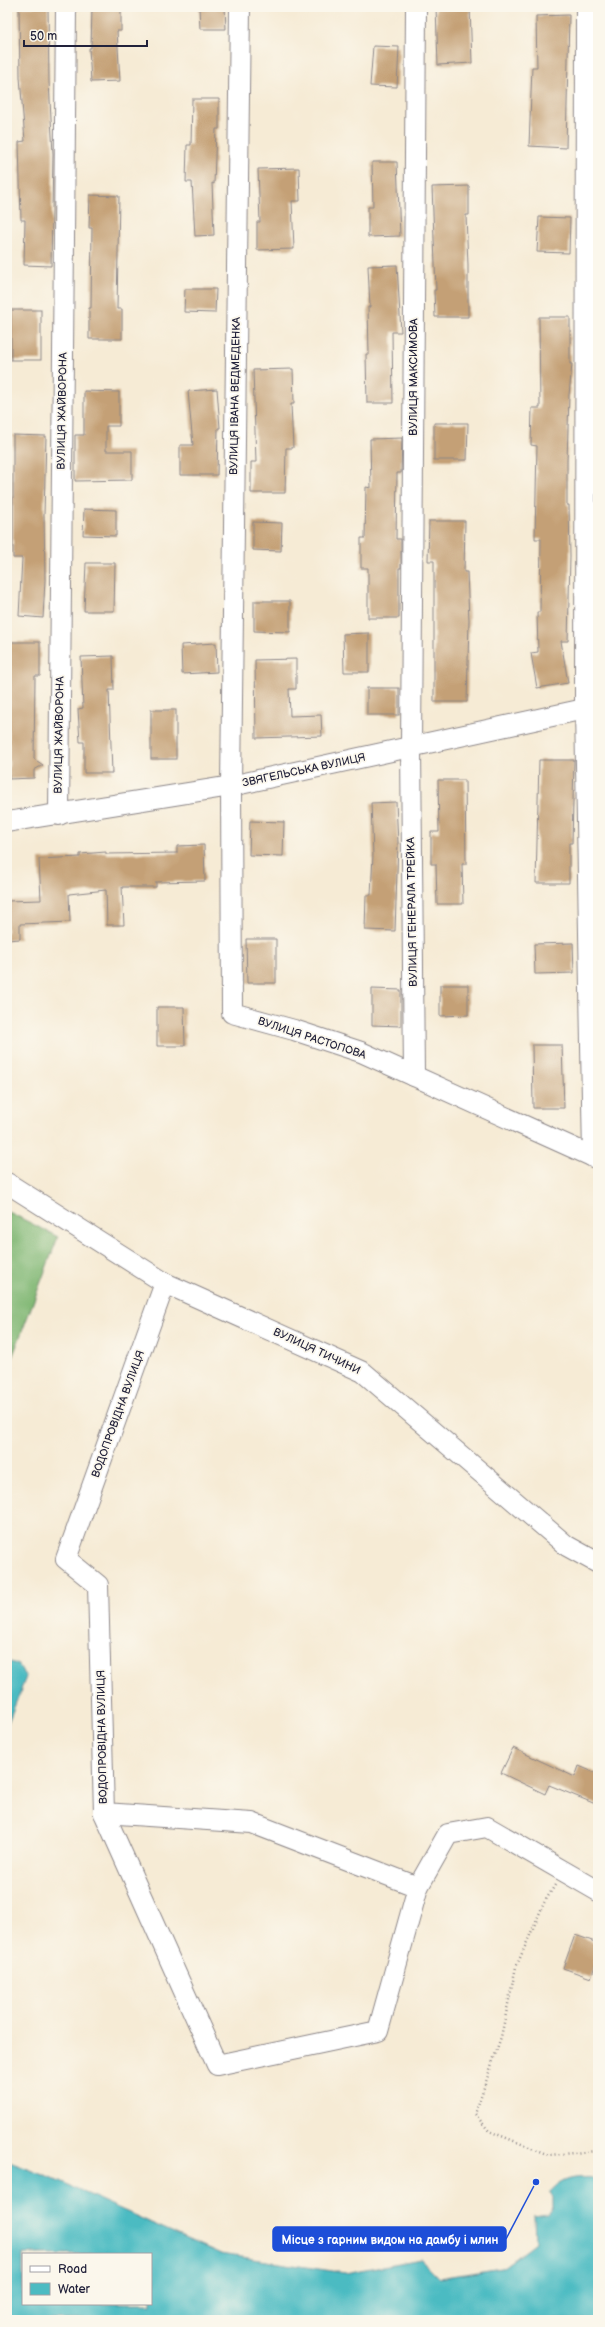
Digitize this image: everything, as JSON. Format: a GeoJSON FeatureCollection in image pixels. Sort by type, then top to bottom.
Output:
{"type":"FeatureCollection","features":[{"type":"Feature","properties":{"kind":"street","name":"ВУЛИЦЯ ЖАЙВОРОНА"},"geometry":{"type":"LineString","coordinates":[[59,815],[66,7]]}},
{"type":"Feature","properties":{"kind":"street","name":"ВУЛИЦЯ ІВАНА ВЕДМЕДЕНКА"},"geometry":{"type":"LineString","coordinates":[[231,786],[240,7]]}},
{"type":"Feature","properties":{"kind":"street","name":"ВУЛИЦЯ МАКСИМОВА"},"geometry":{"type":"LineString","coordinates":[[411,748],[416,7]]}},
{"type":"Feature","properties":{"kind":"street"},"geometry":{"type":"LineString","coordinates":[[586,7],[592,71],[591,708],[596,1158]]}},
{"type":"Feature","properties":{"kind":"street","name":"ЗВЯГЕЛЬСЬКА ВУЛИЦЯ"},"geometry":{"type":"LineString","coordinates":[[7,822],[59,815],[231,786],[591,708]]}},
{"type":"Feature","properties":{"kind":"street","name":"ВУЛИЦЯ ГЕНЕРАЛА ТРЕЙКА"},"geometry":{"type":"LineString","coordinates":[[411,748],[414,1076]]}},
{"type":"Feature","properties":{"kind":"street","name":"ВУЛИЦЯ РАСТОПОВА"},"geometry":{"type":"LineString","coordinates":[[231,786],[232,1013],[294,1030],[362,1052],[596,1158]]}},
{"type":"Feature","properties":{"kind":"street","name":"ВУЛИЦЯ ТИЧИНИ"},"geometry":{"type":"LineString","coordinates":[[7,1183],[165,1283],[363,1372],[567,1546],[598,1563]]}},
{"type":"Feature","properties":{"kind":"street","name":"ВОДОПРОВІДНА ВУЛИЦЯ"},"geometry":{"type":"LineString","coordinates":[[165,1283],[66,1559],[98,1585],[104,1813],[252,1823],[418,1887]]}},
{"type":"Feature","properties":{"kind":"street"},"geometry":{"type":"LineString","coordinates":[[104,1813],[217,2065],[378,2031],[418,1887],[448,1834],[487,1827],[598,1891]]}},
{"type":"Feature","properties":{"kind":"path"},"geometry":{"type":"LineString","coordinates":[[563,1871],[544,1903],[516,1967],[501,2037],[475,2114],[489,2131],[548,2155],[598,2150]]}},
{"type":"Feature","properties":{"kind":"green space"},"geometry":{"type":"Polygon","coordinates":[[[7,1211],[58,1237],[7,1371],[7,1211]]]}},
{"type":"Feature","properties":{"kind":"water"},"geometry":{"type":"Polygon","coordinates":[[[7,1661],[17,1664],[26,1677],[7,1725],[7,1661]]]}},
{"type":"Feature","properties":{"kind":"water"},"geometry":{"type":"Polygon","coordinates":[[[7,2161],[44,2175],[221,2254],[345,2273],[421,2259],[440,2278],[501,2268],[535,2242],[534,2216],[548,2214],[553,2208],[553,2197],[549,2193],[555,2187],[560,2183],[571,2179],[598,2178],[598,2320],[7,2320],[7,2161]]]}},
{"type":"Feature","properties":{"kind":"building"},"geometry":{"type":"Polygon","coordinates":[[[19,7],[48,7],[49,82],[53,154],[51,266],[24,265],[25,220],[21,220],[19,142],[25,141],[20,77],[19,7]]]}},
{"type":"Feature","properties":{"kind":"building"},"geometry":{"type":"Polygon","coordinates":[[[92,7],[121,7],[121,31],[117,31],[120,81],[91,82],[89,48],[91,48],[92,7]]]}},
{"type":"Feature","properties":{"kind":"building"},"geometry":{"type":"Polygon","coordinates":[[[199,7],[225,7],[226,29],[200,29],[199,7]]]}},
{"type":"Feature","properties":{"kind":"building"},"geometry":{"type":"Polygon","coordinates":[[[436,7],[470,7],[472,63],[438,65],[436,7]]]}},
{"type":"Feature","properties":{"kind":"building"},"geometry":{"type":"Polygon","coordinates":[[[569,15],[566,148],[529,146],[532,67],[537,67],[536,16],[569,15]]]}},
{"type":"Feature","properties":{"kind":"building"},"geometry":{"type":"Polygon","coordinates":[[[373,46],[399,47],[397,87],[370,86],[373,46]]]}},
{"type":"Feature","properties":{"kind":"building"},"geometry":{"type":"Polygon","coordinates":[[[192,99],[219,99],[219,129],[216,129],[214,184],[212,183],[214,235],[195,236],[192,182],[186,182],[187,145],[191,145],[192,99]]]}},
{"type":"Feature","properties":{"kind":"building"},"geometry":{"type":"Polygon","coordinates":[[[372,162],[397,162],[400,236],[368,237],[368,207],[373,207],[372,162]]]}},
{"type":"Feature","properties":{"kind":"building"},"geometry":{"type":"Polygon","coordinates":[[[299,168],[300,201],[292,201],[294,249],[257,250],[257,222],[260,222],[258,169],[299,168]]]}},
{"type":"Feature","properties":{"kind":"building"},"geometry":{"type":"Polygon","coordinates":[[[469,186],[469,215],[466,215],[468,317],[435,317],[434,290],[436,290],[432,187],[469,186]]]}},
{"type":"Feature","properties":{"kind":"building"},"geometry":{"type":"Polygon","coordinates":[[[90,195],[119,196],[117,309],[122,309],[122,339],[89,339],[92,228],[89,228],[90,195]]]}},
{"type":"Feature","properties":{"kind":"building"},"geometry":{"type":"Polygon","coordinates":[[[539,217],[570,218],[569,253],[537,252],[539,217]]]}},
{"type":"Feature","properties":{"kind":"building"},"geometry":{"type":"Polygon","coordinates":[[[397,265],[401,332],[392,332],[393,403],[367,403],[366,354],[369,354],[368,307],[370,307],[368,266],[397,265]]]}},
{"type":"Feature","properties":{"kind":"building"},"geometry":{"type":"Polygon","coordinates":[[[185,289],[216,289],[215,313],[184,312],[185,289]]]}},
{"type":"Feature","properties":{"kind":"building"},"geometry":{"type":"Polygon","coordinates":[[[11,310],[41,310],[41,360],[11,360],[11,310]]]}},
{"type":"Feature","properties":{"kind":"building"},"geometry":{"type":"Polygon","coordinates":[[[539,317],[570,317],[570,364],[572,364],[569,395],[567,461],[567,505],[569,505],[570,556],[568,641],[561,641],[568,683],[537,688],[531,653],[538,652],[537,612],[540,612],[541,539],[535,539],[537,446],[531,445],[532,408],[540,408],[539,317]]]}},
{"type":"Feature","properties":{"kind":"building"},"geometry":{"type":"Polygon","coordinates":[[[293,369],[294,404],[291,404],[293,448],[286,448],[285,493],[251,493],[251,462],[256,462],[253,370],[293,369]]]}},
{"type":"Feature","properties":{"kind":"building"},"geometry":{"type":"Polygon","coordinates":[[[217,389],[220,428],[218,428],[217,475],[180,475],[180,445],[193,445],[188,391],[217,389]]]}},
{"type":"Feature","properties":{"kind":"building"},"geometry":{"type":"Polygon","coordinates":[[[84,391],[119,392],[119,426],[106,426],[106,451],[132,451],[132,480],[75,481],[75,435],[84,435],[84,391]]]}},
{"type":"Feature","properties":{"kind":"building"},"geometry":{"type":"Polygon","coordinates":[[[434,423],[468,423],[467,460],[434,460],[434,423]]]}},
{"type":"Feature","properties":{"kind":"building"},"geometry":{"type":"Polygon","coordinates":[[[13,435],[46,436],[44,515],[45,580],[43,618],[19,616],[22,558],[13,558],[13,435]]]}},
{"type":"Feature","properties":{"kind":"building"},"geometry":{"type":"Polygon","coordinates":[[[402,438],[401,473],[397,473],[396,539],[401,539],[401,568],[399,568],[399,618],[368,618],[368,568],[361,568],[361,538],[365,538],[366,487],[371,488],[370,439],[402,438]]]}},
{"type":"Feature","properties":{"kind":"building"},"geometry":{"type":"Polygon","coordinates":[[[84,509],[116,510],[116,536],[83,535],[84,509]]]}},
{"type":"Feature","properties":{"kind":"building"},"geometry":{"type":"Polygon","coordinates":[[[429,521],[465,521],[464,572],[467,572],[469,620],[467,702],[434,702],[434,561],[428,561],[429,521]]]}},
{"type":"Feature","properties":{"kind":"building"},"geometry":{"type":"Polygon","coordinates":[[[253,522],[282,523],[281,551],[253,550],[253,522]]]}},
{"type":"Feature","properties":{"kind":"building"},"geometry":{"type":"Polygon","coordinates":[[[86,563],[115,563],[114,611],[84,611],[86,563]]]}},
{"type":"Feature","properties":{"kind":"building"},"geometry":{"type":"Polygon","coordinates":[[[254,601],[290,601],[290,632],[254,631],[254,601]]]}},
{"type":"Feature","properties":{"kind":"building"},"geometry":{"type":"Polygon","coordinates":[[[369,633],[369,672],[344,672],[343,634],[369,633]]]}},
{"type":"Feature","properties":{"kind":"building"},"geometry":{"type":"Polygon","coordinates":[[[8,642],[40,642],[40,676],[35,676],[34,759],[43,765],[34,770],[34,778],[9,779],[9,730],[7,729],[8,642]]]}},
{"type":"Feature","properties":{"kind":"building"},"geometry":{"type":"Polygon","coordinates":[[[216,643],[217,672],[182,674],[181,645],[216,643]]]}},
{"type":"Feature","properties":{"kind":"building"},"geometry":{"type":"Polygon","coordinates":[[[113,656],[114,690],[109,690],[112,773],[84,773],[84,742],[80,742],[78,709],[83,708],[81,657],[113,656]]]}},
{"type":"Feature","properties":{"kind":"building"},"geometry":{"type":"Polygon","coordinates":[[[296,659],[296,689],[289,689],[290,716],[321,715],[322,736],[256,738],[255,660],[296,659]]]}},
{"type":"Feature","properties":{"kind":"building"},"geometry":{"type":"Polygon","coordinates":[[[367,688],[399,688],[399,715],[367,715],[367,688]]]}},
{"type":"Feature","properties":{"kind":"building"},"geometry":{"type":"Polygon","coordinates":[[[151,710],[176,710],[176,759],[151,759],[151,710]]]}},
{"type":"Feature","properties":{"kind":"building"},"geometry":{"type":"Polygon","coordinates":[[[539,760],[574,760],[572,843],[569,843],[569,883],[536,883],[539,760]]]}},
{"type":"Feature","properties":{"kind":"building"},"geometry":{"type":"Polygon","coordinates":[[[438,780],[465,780],[466,864],[462,864],[463,904],[437,904],[436,864],[431,864],[431,832],[439,832],[438,780]]]}},
{"type":"Feature","properties":{"kind":"building"},"geometry":{"type":"Polygon","coordinates":[[[396,802],[398,843],[395,931],[365,930],[366,895],[371,895],[373,855],[371,803],[396,802]]]}},
{"type":"Feature","properties":{"kind":"building"},"geometry":{"type":"Polygon","coordinates":[[[250,821],[284,822],[283,856],[249,855],[250,821]]]}},
{"type":"Feature","properties":{"kind":"building"},"geometry":{"type":"Polygon","coordinates":[[[204,845],[205,881],[156,882],[156,887],[122,887],[124,925],[107,925],[106,890],[69,894],[70,922],[20,924],[20,939],[7,940],[7,901],[41,900],[39,859],[80,857],[80,854],[106,852],[106,854],[177,853],[177,846],[204,845]]]}},
{"type":"Feature","properties":{"kind":"building"},"geometry":{"type":"Polygon","coordinates":[[[246,939],[276,939],[276,983],[247,983],[246,939]]]}},
{"type":"Feature","properties":{"kind":"building"},"geometry":{"type":"Polygon","coordinates":[[[573,943],[574,973],[535,974],[534,944],[573,943]]]}},
{"type":"Feature","properties":{"kind":"building"},"geometry":{"type":"Polygon","coordinates":[[[440,985],[468,985],[468,1015],[440,1016],[440,985]]]}},
{"type":"Feature","properties":{"kind":"building"},"geometry":{"type":"Polygon","coordinates":[[[372,989],[401,990],[401,1026],[372,1025],[372,989]]]}},
{"type":"Feature","properties":{"kind":"building"},"geometry":{"type":"Polygon","coordinates":[[[157,1007],[184,1007],[185,1046],[157,1046],[157,1007]]]}},
{"type":"Feature","properties":{"kind":"building"},"geometry":{"type":"Polygon","coordinates":[[[532,1045],[562,1045],[564,1108],[533,1108],[532,1045]]]}},
{"type":"Feature","properties":{"kind":"building"},"geometry":{"type":"Polygon","coordinates":[[[513,1748],[575,1777],[579,1766],[598,1774],[598,1805],[549,1785],[545,1794],[501,1773],[513,1748]]]}},
{"type":"Feature","properties":{"kind":"building"},"geometry":{"type":"Polygon","coordinates":[[[575,1935],[598,1943],[598,1956],[591,1978],[563,1968],[575,1935]]]}},
{"type":"Feature","properties":{"kind":"place","name":"Місце з гарним видом на дамбу і млин"},"geometry":{"type":"Point","coordinates":[536,2182]}}]}
